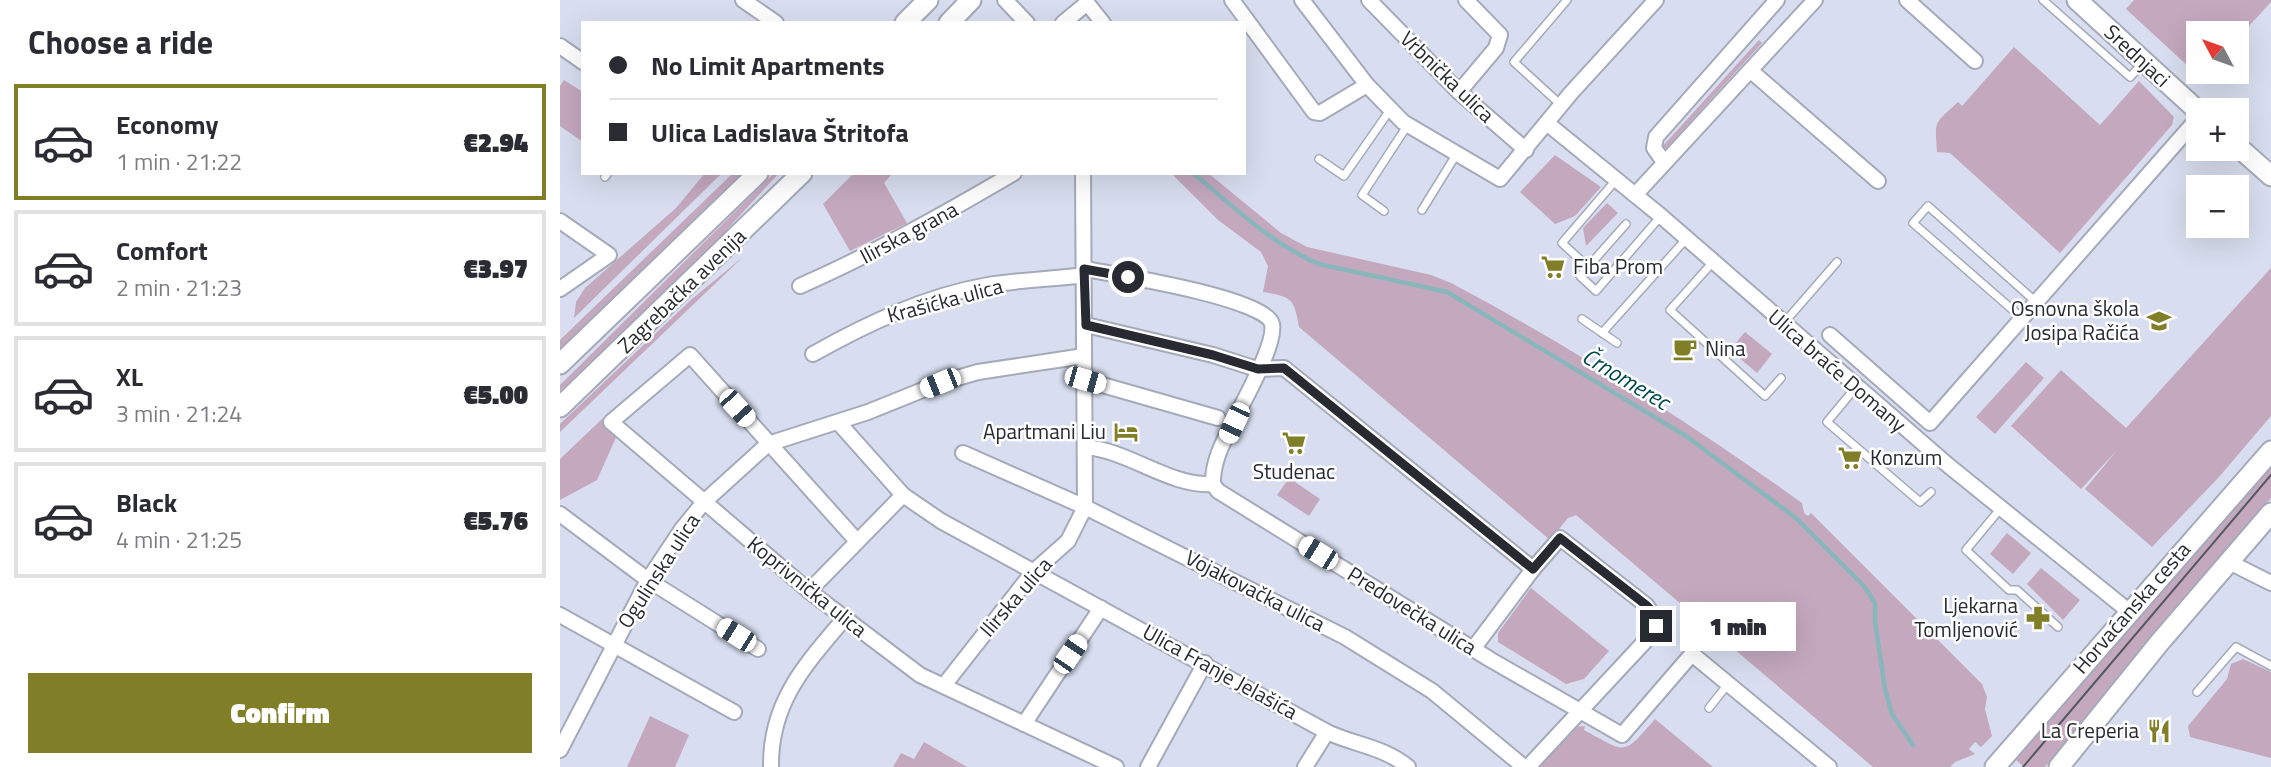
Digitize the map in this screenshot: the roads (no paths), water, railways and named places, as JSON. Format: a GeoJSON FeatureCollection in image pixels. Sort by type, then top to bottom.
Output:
{"type":"FeatureCollection","features":[{"type":"Feature","properties":{"kind":"street"},"geometry":{"type":"LineString","coordinates":[[743,0],[773,21]]}},
{"type":"Feature","properties":{"kind":"street"},"geometry":{"type":"LineString","coordinates":[[907,21],[928,0]]}},
{"type":"Feature","properties":{"kind":"street"},"geometry":{"type":"LineString","coordinates":[[951,21],[971,0]]}},
{"type":"Feature","properties":{"kind":"street"},"geometry":{"type":"LineString","coordinates":[[1005,0],[1025,21]]}},
{"type":"Feature","properties":{"kind":"street"},"geometry":{"type":"LineString","coordinates":[[1232,0],[1314,112],[1320,113],[1367,85]]}},
{"type":"Feature","properties":{"kind":"street"},"geometry":{"type":"LineString","coordinates":[[1302,0],[1367,85],[1407,126],[1500,180],[1561,105],[1656,0]]}},
{"type":"Feature","properties":{"kind":"street","name":"Vrbnička ulica"},"geometry":{"type":"LineString","coordinates":[[1369,0],[1459,92],[1526,150]]}},
{"type":"Feature","properties":{"kind":"street"},"geometry":{"type":"LineString","coordinates":[[1459,92],[1500,41],[1500,36],[1466,0]]}},
{"type":"Feature","properties":{"kind":"street"},"geometry":{"type":"LineString","coordinates":[[1664,162],[1654,148],[1657,137],[1777,0]]}},
{"type":"Feature","properties":{"kind":"street"},"geometry":{"type":"LineString","coordinates":[[1635,195],[1664,162],[1674,156],[1815,0]]}},
{"type":"Feature","properties":{"kind":"street"},"geometry":{"type":"LineString","coordinates":[[1907,0],[1975,61]]}},
{"type":"Feature","properties":{"kind":"street","name":"Srednjaci"},"geometry":{"type":"LineString","coordinates":[[2077,0],[2186,100]]}},
{"type":"Feature","properties":{"kind":"street"},"geometry":{"type":"LineString","coordinates":[[1065,21],[1087,3],[1101,21]]}},
{"type":"Feature","properties":{"kind":"street"},"geometry":{"type":"LineString","coordinates":[[560,46],[581,61]]}},
{"type":"Feature","properties":{"kind":"street"},"geometry":{"type":"LineString","coordinates":[[1751,71],[1878,181]]}},
{"type":"Feature","properties":{"kind":"street","name":"Ulica braće Domany"},"geometry":{"type":"LineString","coordinates":[[1548,124],[1661,216],[1856,387],[2131,613]]}},
{"type":"Feature","properties":{"kind":"street"},"geometry":{"type":"LineString","coordinates":[[1830,335],[1930,422],[2186,132]]}},
{"type":"Feature","properties":{"kind":"street"},"geometry":{"type":"LineString","coordinates":[[2249,157],[2271,177]]}},
{"type":"Feature","properties":{"kind":"street","name":"Zagrebačka avenija"},"geometry":{"type":"LineString","coordinates":[[560,364],[756,175]]}},
{"type":"Feature","properties":{"kind":"street","name":"Zagrebačka avenija"},"geometry":{"type":"LineString","coordinates":[[560,407],[800,175]]}},
{"type":"Feature","properties":{"kind":"street","name":"Ilirska grana"},"geometry":{"type":"LineString","coordinates":[[800,286],[862,259],[949,213],[1011,175]]}},
{"type":"Feature","properties":{"kind":"street","name":"Ilirska ulica"},"geometry":{"type":"LineString","coordinates":[[945,684],[1033,572],[1068,541],[1085,507],[1083,175]]}},
{"type":"Feature","properties":{"kind":"street"},"geometry":{"type":"LineString","coordinates":[[560,221],[610,255],[560,289]]}},
{"type":"Feature","properties":{"kind":"street","name":"Krašićka ulica"},"geometry":{"type":"LineString","coordinates":[[813,354],[865,325],[938,299],[987,285],[1084,272],[1172,285],[1263,312],[1272,324],[1269,345],[1258,369]]}},
{"type":"Feature","properties":{"kind":"street"},"geometry":{"type":"LineString","coordinates":[[1086,325],[1213,355],[1258,369],[1284,368],[1533,569]]}},
{"type":"Feature","properties":{"kind":"street","name":"Koprivnička ulica"},"geometry":{"type":"LineString","coordinates":[[768,444],[690,355],[611,422],[808,591],[900,662],[920,675],[945,684],[1110,766]]}},
{"type":"Feature","properties":{"kind":"street","name":"Ogulinska ulica"},"geometry":{"type":"LineString","coordinates":[[560,750],[564,730],[648,580],[682,528],[704,502],[768,444],[978,372],[1084,356]]}},
{"type":"Feature","properties":{"kind":"street"},"geometry":{"type":"LineString","coordinates":[[1213,484],[1216,460],[1258,369]]}},
{"type":"Feature","properties":{"kind":"street"},"geometry":{"type":"LineString","coordinates":[[1085,380],[1218,418]]}},
{"type":"Feature","properties":{"kind":"street","name":"Ulica Franje Jelašića"},"geometry":{"type":"LineString","coordinates":[[838,422],[903,495],[971,540],[1205,663],[1327,732],[1381,749],[1408,767]]}},
{"type":"Feature","properties":{"kind":"street"},"geometry":{"type":"LineString","coordinates":[[768,444],[856,540]]}},
{"type":"Feature","properties":{"kind":"street","name":"Predovečka ulica"},"geometry":{"type":"LineString","coordinates":[[1086,447],[1108,449],[1193,484],[1213,484],[1217,491],[1473,649],[1622,735],[1692,654],[1729,684]]}},
{"type":"Feature","properties":{"kind":"street","name":"Horvaćanska cesta"},"geometry":{"type":"LineString","coordinates":[[1995,767],[2271,451]]}},
{"type":"Feature","properties":{"kind":"street","name":"Vojakovačka ulica"},"geometry":{"type":"LineString","coordinates":[[963,453],[1085,507],[1345,637],[1432,691],[1526,767]]}},
{"type":"Feature","properties":{"kind":"street"},"geometry":{"type":"LineString","coordinates":[[808,591],[903,495]]}},
{"type":"Feature","properties":{"kind":"street","name":"Horvaćanska cesta"},"geometry":{"type":"LineString","coordinates":[[2059,767],[2271,513]]}},
{"type":"Feature","properties":{"kind":"street"},"geometry":{"type":"LineString","coordinates":[[560,514],[648,580],[758,649]]}},
{"type":"Feature","properties":{"kind":"street"},"geometry":{"type":"LineString","coordinates":[[1473,649],[1533,569],[1560,538],[1646,605],[1657,619],[1648,638],[1526,767]]}},
{"type":"Feature","properties":{"kind":"street"},"geometry":{"type":"LineString","coordinates":[[2229,562],[2271,583]]}},
{"type":"Feature","properties":{"kind":"street"},"geometry":{"type":"LineString","coordinates":[[1024,724],[1101,608]]}},
{"type":"Feature","properties":{"kind":"street"},"geometry":{"type":"LineString","coordinates":[[560,615],[734,712]]}},
{"type":"Feature","properties":{"kind":"street"},"geometry":{"type":"LineString","coordinates":[[771,767],[771,738],[785,699],[802,669],[844,619]]}},
{"type":"Feature","properties":{"kind":"street"},"geometry":{"type":"LineString","coordinates":[[1148,767],[1205,663]]}},
{"type":"Feature","properties":{"kind":"street"},"geometry":{"type":"LineString","coordinates":[[1729,684],[1829,767]]}},
{"type":"Feature","properties":{"kind":"street"},"geometry":{"type":"LineString","coordinates":[[1305,767],[1327,732]]}},
{"type":"Feature","properties":{"kind":"lane"},"geometry":{"type":"LineString","coordinates":[[1561,105],[1514,62],[1567,0]]}},
{"type":"Feature","properties":{"kind":"lane"},"geometry":{"type":"LineString","coordinates":[[2043,0],[2130,77],[2144,61]]}},
{"type":"Feature","properties":{"kind":"lane"},"geometry":{"type":"LineString","coordinates":[[1319,159],[1344,176],[1390,110]]}},
{"type":"Feature","properties":{"kind":"lane"},"geometry":{"type":"LineString","coordinates":[[1384,211],[1362,195],[1407,126]]}},
{"type":"Feature","properties":{"kind":"lane"},"geometry":{"type":"LineString","coordinates":[[1422,210],[1456,155]]}},
{"type":"Feature","properties":{"kind":"lane"},"geometry":{"type":"LineString","coordinates":[[1588,267],[1562,243],[1616,180]]}},
{"type":"Feature","properties":{"kind":"lane"},"geometry":{"type":"LineString","coordinates":[[2022,318],[1913,223],[1928,206],[2036,302]]}},
{"type":"Feature","properties":{"kind":"lane"},"geometry":{"type":"LineString","coordinates":[[1626,224],[1580,276],[1596,291],[1661,216]]}},
{"type":"Feature","properties":{"kind":"lane"},"geometry":{"type":"LineString","coordinates":[[1602,333],[1686,239]]}},
{"type":"Feature","properties":{"kind":"lane"},"geometry":{"type":"LineString","coordinates":[[1713,262],[1670,310],[1765,396],[1782,378]]}},
{"type":"Feature","properties":{"kind":"lane"},"geometry":{"type":"LineString","coordinates":[[1782,324],[1837,262]]}},
{"type":"Feature","properties":{"kind":"lane"},"geometry":{"type":"LineString","coordinates":[[1583,319],[1617,343]]}},
{"type":"Feature","properties":{"kind":"lane"},"geometry":{"type":"LineString","coordinates":[[1856,387],[1827,422],[1920,502],[1931,492]]}},
{"type":"Feature","properties":{"kind":"lane"},"geometry":{"type":"LineString","coordinates":[[2001,508],[1966,551],[2009,590],[2017,590],[2058,627]]}},
{"type":"Feature","properties":{"kind":"lane"},"geometry":{"type":"LineString","coordinates":[[2197,692],[2236,648],[2271,666]]}},
{"type":"Feature","properties":{"kind":"lane"},"geometry":{"type":"LineString","coordinates":[[1709,708],[1729,684]]}},
{"type":"Feature","properties":{"kind":"waterway","name":"Črnomerec"},"geometry":{"type":"LineString","coordinates":[[1195,175],[1269,235],[1301,256],[1319,264],[1447,292],[1686,436],[1796,518],[1864,586],[1875,603],[1885,689],[1892,714],[1913,745]]}},
{"type":"Feature","properties":{"kind":"tram line"},"geometry":{"type":"LineString","coordinates":[[2023,767],[2271,475]]}},
{"type":"Feature","properties":{"kind":"place","name":"Fiba Prom"},"geometry":{"type":"Point","coordinates":[1553,267]}},
{"type":"Feature","properties":{"kind":"place","name":"Osnovna škola Josipa Račića"},"geometry":{"type":"Point","coordinates":[2159,321]}},
{"type":"Feature","properties":{"kind":"place","name":"Nina"},"geometry":{"type":"Point","coordinates":[1685,349]}},
{"type":"Feature","properties":{"kind":"place","name":"Apartmani Liu"},"geometry":{"type":"Point","coordinates":[1126,432]}},
{"type":"Feature","properties":{"kind":"place","name":"Studenac"},"geometry":{"type":"Point","coordinates":[1294,443]}},
{"type":"Feature","properties":{"kind":"place","name":"Konzum"},"geometry":{"type":"Point","coordinates":[1850,458]}},
{"type":"Feature","properties":{"kind":"place","name":"Ljekarna Tomljenović"},"geometry":{"type":"Point","coordinates":[2038,618]}},
{"type":"Feature","properties":{"kind":"place","name":"La Creperia"},"geometry":{"type":"Point","coordinates":[2159,731]}}]}
